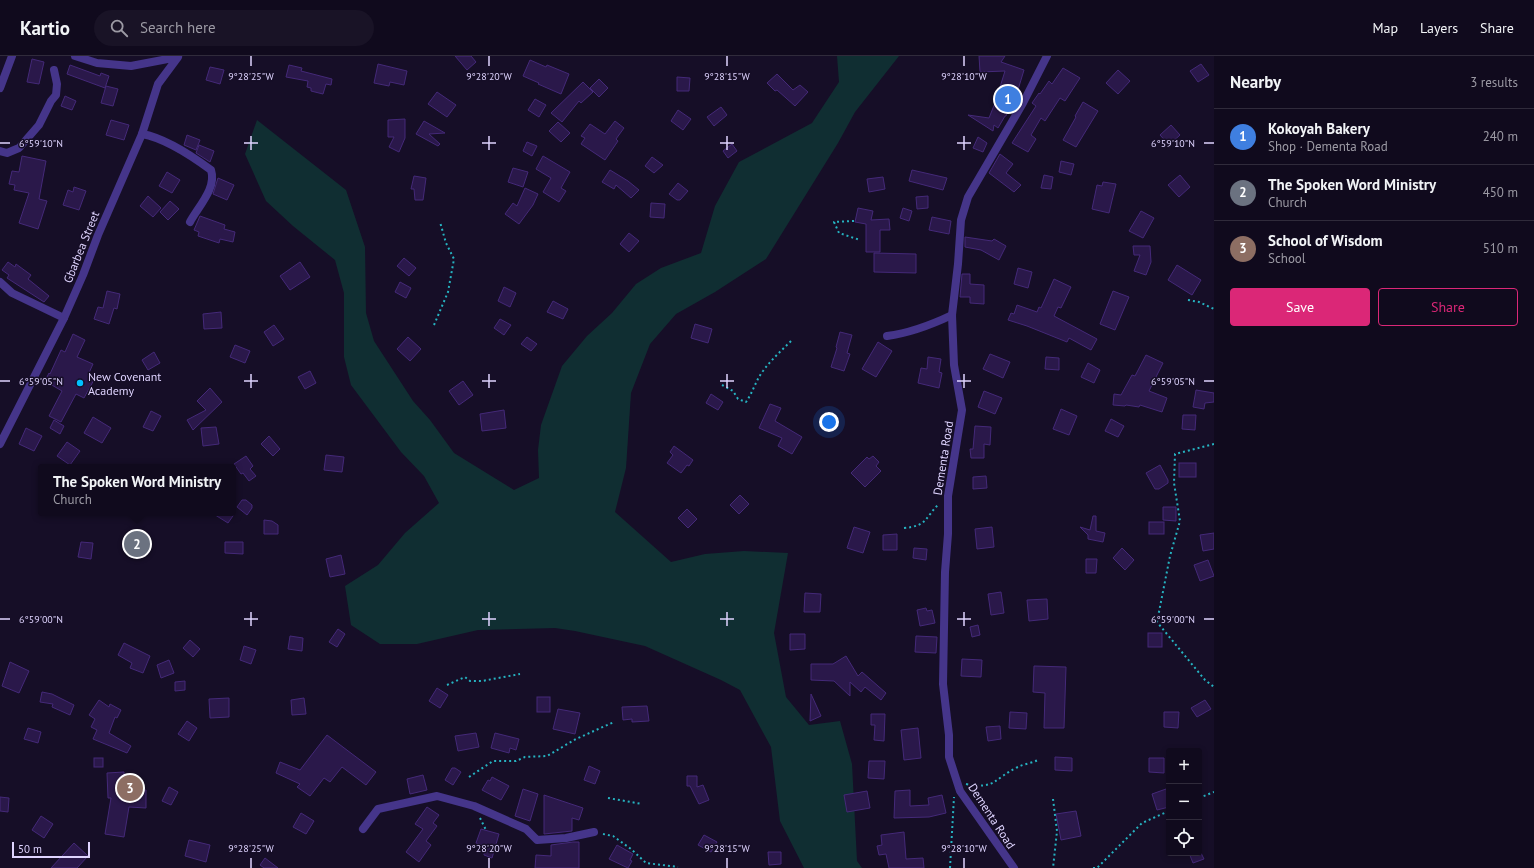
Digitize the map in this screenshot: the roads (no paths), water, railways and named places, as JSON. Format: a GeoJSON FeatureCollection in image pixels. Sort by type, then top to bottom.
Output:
{"type":"FeatureCollection","features":[{"type":"Feature","properties":{"kind":"street"},"geometry":{"type":"LineString","coordinates":[[0,88],[12,56]]}},
{"type":"Feature","properties":{"kind":"street","name":"Gbarbea Street"},"geometry":{"type":"LineString","coordinates":[[75,56],[97,63],[131,66],[178,56]]}},
{"type":"Feature","properties":{"kind":"street","name":"Gbarbea Street"},"geometry":{"type":"LineString","coordinates":[[0,444],[64,318],[83,275],[98,235],[142,134],[158,84],[178,56]]}},
{"type":"Feature","properties":{"kind":"street","name":"Dementa Road"},"geometry":{"type":"LineString","coordinates":[[1014,868],[960,791],[949,758],[949,735],[943,684],[948,496],[962,410],[954,365],[952,315],[961,220],[968,197],[1023,103],[1047,56]]}},
{"type":"Feature","properties":{"kind":"street"},"geometry":{"type":"LineString","coordinates":[[0,151],[7,153],[19,148],[39,125],[51,101],[56,95],[57,84],[54,70]]}},
{"type":"Feature","properties":{"kind":"street"},"geometry":{"type":"LineString","coordinates":[[142,134],[155,136],[183,151],[211,170],[213,176],[209,188],[202,204],[190,222]]}},
{"type":"Feature","properties":{"kind":"street"},"geometry":{"type":"LineString","coordinates":[[0,282],[12,293],[64,318]]}},
{"type":"Feature","properties":{"kind":"street"},"geometry":{"type":"LineString","coordinates":[[887,336],[902,334],[932,324],[952,315]]}},
{"type":"Feature","properties":{"kind":"street"},"geometry":{"type":"LineString","coordinates":[[363,829],[378,809],[437,796],[474,806],[520,826],[526,829],[537,840],[566,838],[594,832]]}},
{"type":"Feature","properties":{"kind":"place","name":"Kokoyah Bakery"},"geometry":{"type":"Point","coordinates":[1008,99]}},
{"type":"Feature","properties":{"kind":"place","name":"New Covenant Academy"},"geometry":{"type":"Point","coordinates":[80,383]}},
{"type":"Feature","properties":{"kind":"place","name":"The Spoken Word Ministry"},"geometry":{"type":"Point","coordinates":[137,544]}},
{"type":"Feature","properties":{"kind":"place","name":"School of Wisdom"},"geometry":{"type":"Point","coordinates":[130,788]}}]}
